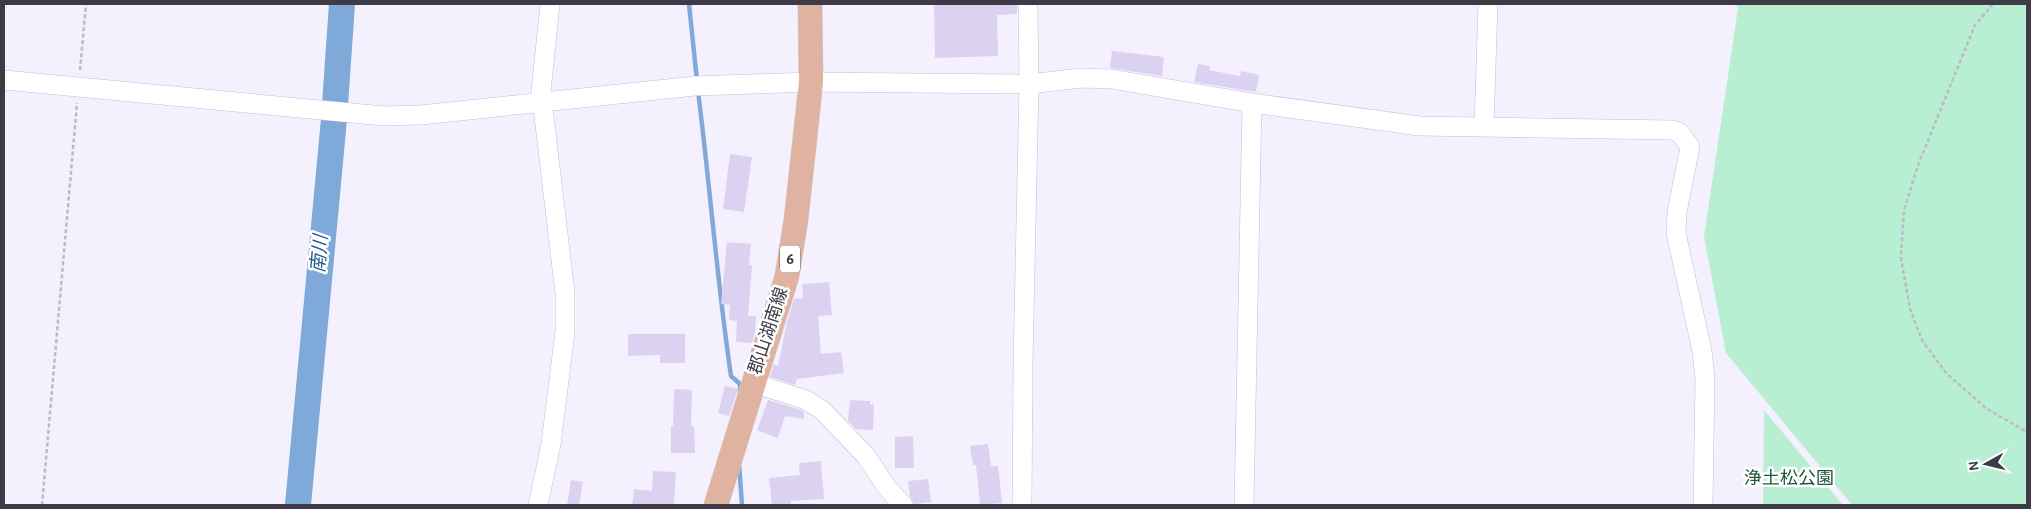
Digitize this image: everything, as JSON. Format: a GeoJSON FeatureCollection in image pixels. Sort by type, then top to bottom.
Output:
{"type":"FeatureCollection","features":[{"type":"Feature","properties":{"kind":"main road","name":"郡山湖南線"},"geometry":{"type":"LineString","coordinates":[[716,505],[787,276],[796,220],[811,82],[810,4]]}},
{"type":"Feature","properties":{"kind":"street"},"geometry":{"type":"LineString","coordinates":[[538,505],[551,444],[565,332],[565,293],[541,91],[550,4]]}},
{"type":"Feature","properties":{"kind":"street"},"geometry":{"type":"LineString","coordinates":[[1022,505],[1023,353],[1029,84],[1028,4]]}},
{"type":"Feature","properties":{"kind":"street"},"geometry":{"type":"LineString","coordinates":[[1484,127],[1488,4]]}},
{"type":"Feature","properties":{"kind":"street"},"geometry":{"type":"LineString","coordinates":[[4,80],[348,113],[384,116],[421,116],[695,86],[811,82],[1029,84],[1081,78],[1111,79],[1252,103],[1420,126],[1673,130],[1680,133],[1690,147],[1677,212],[1676,233],[1702,351],[1704,378],[1703,505]]}},
{"type":"Feature","properties":{"kind":"street"},"geometry":{"type":"LineString","coordinates":[[1244,505],[1252,103]]}},
{"type":"Feature","properties":{"kind":"street"},"geometry":{"type":"LineString","coordinates":[[753,382],[806,400],[822,410],[866,456],[888,490],[903,505]]}},
{"type":"Feature","properties":{"kind":"path"},"geometry":{"type":"LineString","coordinates":[[42,505],[86,4]]}},
{"type":"Feature","properties":{"kind":"path"},"geometry":{"type":"LineString","coordinates":[[1993,4],[1975,25],[1918,165],[1904,210],[1901,258],[1910,309],[1922,340],[1946,373],[1987,409],[2027,432]]}},
{"type":"Feature","properties":{"kind":"green space"},"geometry":{"type":"Polygon","coordinates":[[[1735,4],[2027,4],[2027,505],[1852,505],[1726,353],[1704,237],[1738,8],[1735,4]]]}},
{"type":"Feature","properties":{"kind":"green space","name":"浄土松公園"},"geometry":{"type":"Polygon","coordinates":[[[1764,410],[1843,505],[1763,505],[1764,410]]]}},
{"type":"Feature","properties":{"kind":"building"},"geometry":{"type":"Polygon","coordinates":[[[934,4],[1017,4],[1017,14],[997,15],[998,56],[935,58],[934,4]]]}},
{"type":"Feature","properties":{"kind":"building"},"geometry":{"type":"Polygon","coordinates":[[[1112,51],[1164,57],[1162,76],[1110,68],[1112,51]]]}},
{"type":"Feature","properties":{"kind":"building"},"geometry":{"type":"Polygon","coordinates":[[[1198,64],[1210,66],[1209,70],[1240,76],[1241,71],[1259,75],[1256,92],[1194,82],[1198,64]]]}},
{"type":"Feature","properties":{"kind":"building"},"geometry":{"type":"Polygon","coordinates":[[[730,154],[752,157],[744,212],[723,209],[730,154]]]}},
{"type":"Feature","properties":{"kind":"building"},"geometry":{"type":"Polygon","coordinates":[[[727,242],[751,244],[749,265],[752,265],[748,316],[756,316],[755,333],[752,343],[736,342],[737,321],[729,320],[730,305],[721,304],[727,242]]]}},
{"type":"Feature","properties":{"kind":"building"},"geometry":{"type":"Polygon","coordinates":[[[829,282],[832,315],[818,316],[821,354],[841,352],[844,373],[797,379],[795,385],[770,377],[774,364],[778,366],[794,299],[803,298],[802,284],[829,282]]]}},
{"type":"Feature","properties":{"kind":"building"},"geometry":{"type":"Polygon","coordinates":[[[628,334],[685,334],[685,363],[660,363],[660,355],[628,356],[628,334]]]}},
{"type":"Feature","properties":{"kind":"building"},"geometry":{"type":"Polygon","coordinates":[[[725,386],[738,389],[729,416],[718,413],[725,386]]]}},
{"type":"Feature","properties":{"kind":"building"},"geometry":{"type":"Polygon","coordinates":[[[674,389],[692,390],[691,426],[694,426],[695,453],[671,453],[674,389]]]}},
{"type":"Feature","properties":{"kind":"building"},"geometry":{"type":"Polygon","coordinates":[[[768,400],[801,410],[804,412],[804,419],[785,416],[778,438],[757,430],[768,400]]]}},
{"type":"Feature","properties":{"kind":"building"},"geometry":{"type":"Polygon","coordinates":[[[850,400],[870,401],[870,404],[874,405],[873,430],[856,429],[848,421],[850,400]]]}},
{"type":"Feature","properties":{"kind":"building"},"geometry":{"type":"Polygon","coordinates":[[[913,436],[914,468],[895,468],[895,437],[913,436]]]}},
{"type":"Feature","properties":{"kind":"building"},"geometry":{"type":"Polygon","coordinates":[[[988,444],[991,466],[998,466],[1002,503],[980,505],[976,465],[973,465],[970,446],[988,444]]]}},
{"type":"Feature","properties":{"kind":"building"},"geometry":{"type":"Polygon","coordinates":[[[821,461],[824,499],[791,501],[791,504],[772,505],[769,478],[800,475],[799,463],[821,461]]]}},
{"type":"Feature","properties":{"kind":"building"},"geometry":{"type":"Polygon","coordinates":[[[653,471],[676,472],[674,505],[632,505],[634,489],[652,491],[653,471]]]}},
{"type":"Feature","properties":{"kind":"building"},"geometry":{"type":"Polygon","coordinates":[[[928,479],[931,502],[914,504],[910,496],[908,481],[928,479]]]}},
{"type":"Feature","properties":{"kind":"building"},"geometry":{"type":"Polygon","coordinates":[[[571,480],[583,482],[579,505],[567,505],[571,480]]]}},
{"type":"Feature","properties":{"kind":"waterway","name":"南川"},"geometry":{"type":"LineString","coordinates":[[298,505],[334,119],[342,4]]}},
{"type":"Feature","properties":{"kind":"waterway"},"geometry":{"type":"LineString","coordinates":[[689,4],[697,81]]}},
{"type":"Feature","properties":{"kind":"waterway"},"geometry":{"type":"LineString","coordinates":[[698,91],[731,376],[740,384],[740,392]]}},
{"type":"Feature","properties":{"kind":"waterway"},"geometry":{"type":"LineString","coordinates":[[739,464],[742,505]]}}]}
